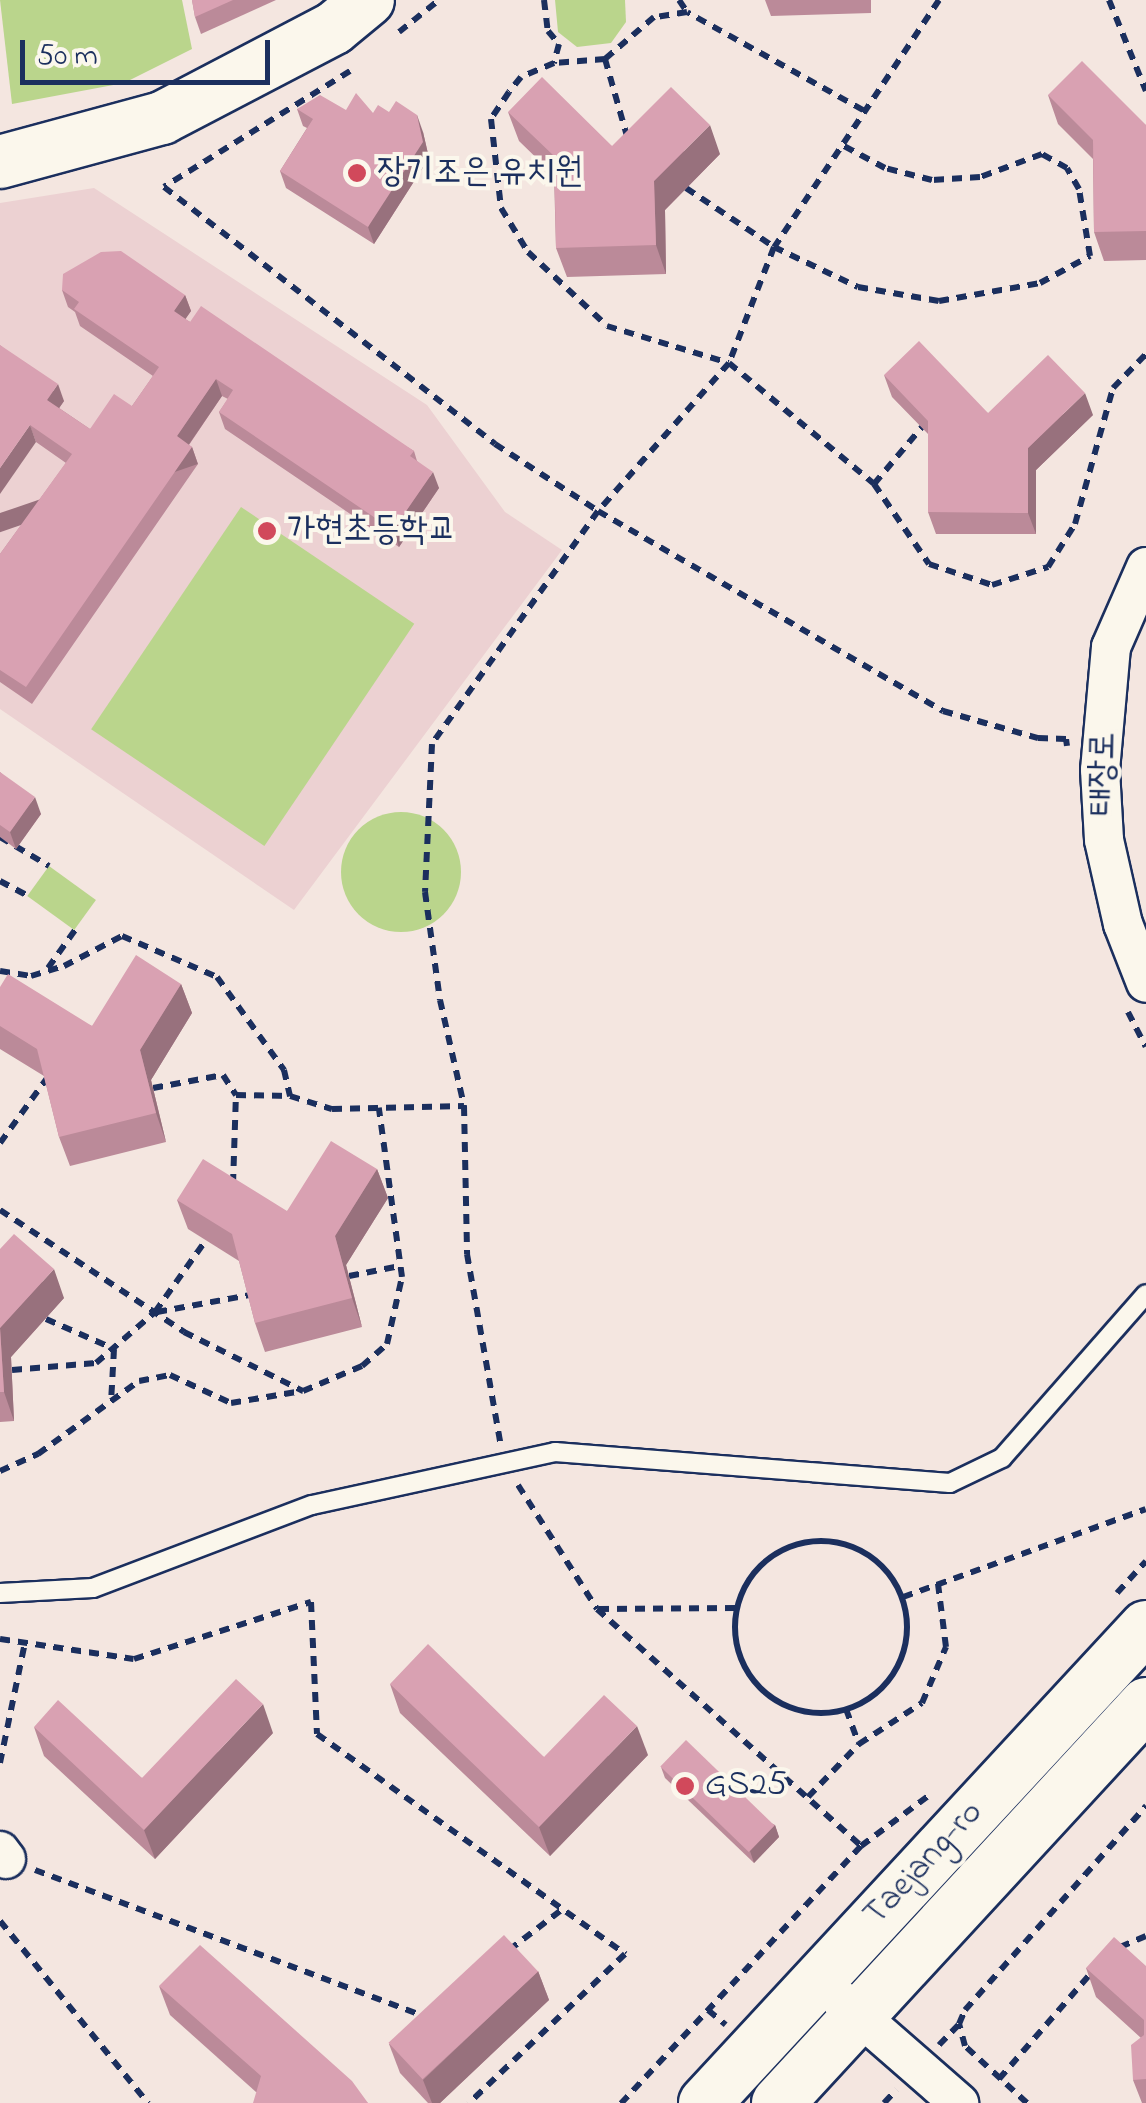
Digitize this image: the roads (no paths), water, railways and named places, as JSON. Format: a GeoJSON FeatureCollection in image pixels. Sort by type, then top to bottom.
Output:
{"type":"FeatureCollection","features":[{"type":"Feature","properties":{"kind":"street"},"geometry":{"type":"LineString","coordinates":[[0,162],[162,118],[291,53],[380,18]]}},
{"type":"Feature","properties":{"kind":"street","name":"태장로"},"geometry":{"type":"LineString","coordinates":[[1133,990],[1104,840],[1100,770],[1112,647],[1146,567]]}},
{"type":"Feature","properties":{"kind":"street","name":"Taejang-ro"},"geometry":{"type":"LineString","coordinates":[[705,2103],[1146,1627]]}},
{"type":"Feature","properties":{"kind":"street"},"geometry":{"type":"LineString","coordinates":[[778,2103],[1146,1704]]}},
{"type":"Feature","properties":{"kind":"street"},"geometry":{"type":"LineString","coordinates":[[816,1979],[959,2103]]}},
{"type":"Feature","properties":{"kind":"lane"},"geometry":{"type":"LineString","coordinates":[[0,1592],[92,1588],[312,1505],[504,1463],[598,1450],[950,1483],[1002,1458],[1146,1294]]}},
{"type":"Feature","properties":{"kind":"place","name":"장기조은 유치원"},"geometry":{"type":"Point","coordinates":[357,173]}},
{"type":"Feature","properties":{"kind":"place","name":"가현초등학교"},"geometry":{"type":"Point","coordinates":[267,531]}},
{"type":"Feature","properties":{"kind":"place","name":"GS25"},"geometry":{"type":"Point","coordinates":[685,1786]}}]}
